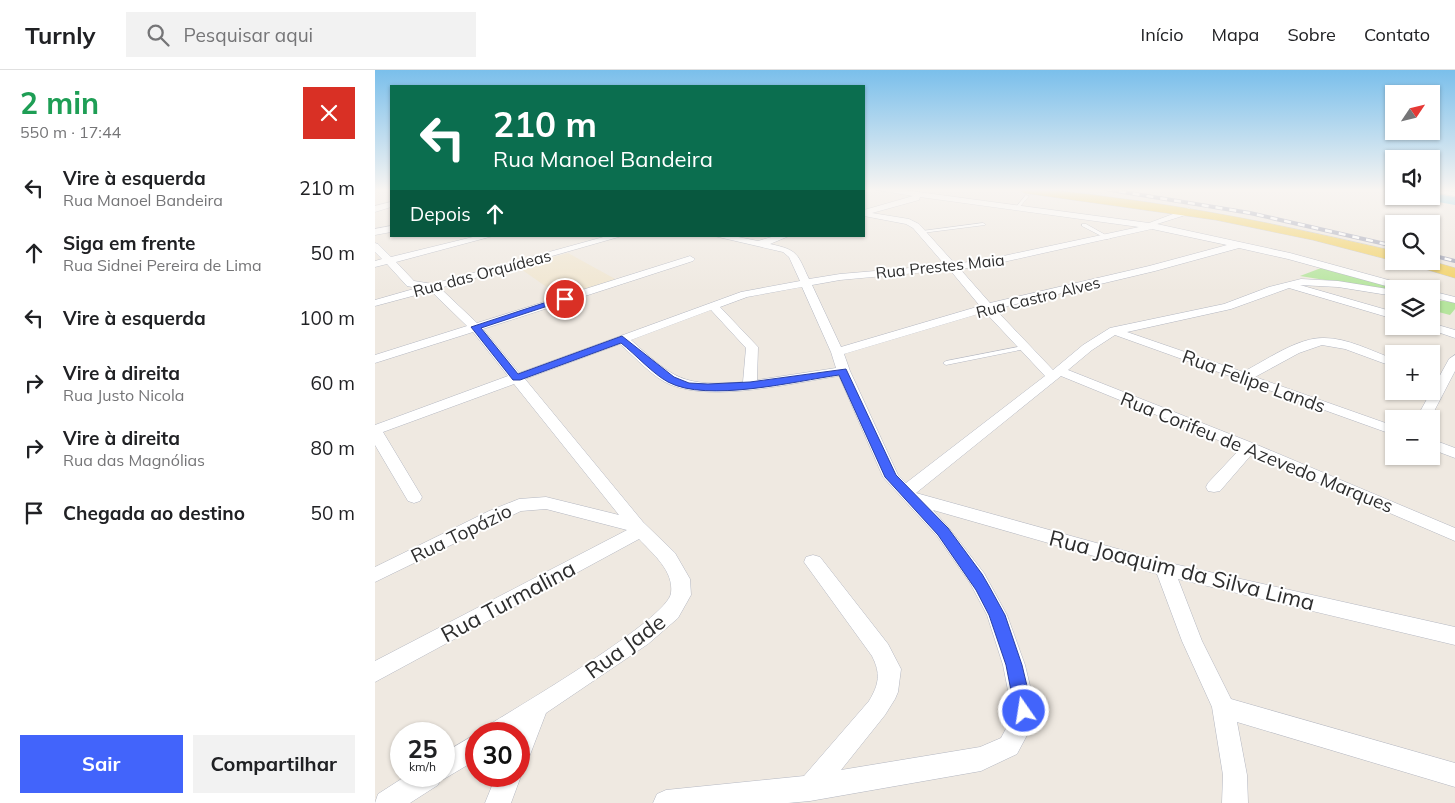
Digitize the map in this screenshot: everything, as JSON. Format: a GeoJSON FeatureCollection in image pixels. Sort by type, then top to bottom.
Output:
{"type":"FeatureCollection","features":[{"type":"Feature","properties":{"kind":"main road"},"geometry":{"type":"LineString","coordinates":[[1250,223],[1385,252]]}},
{"type":"Feature","properties":{"kind":"main road"},"geometry":{"type":"LineString","coordinates":[[1265,223],[1385,252]]}},
{"type":"Feature","properties":{"kind":"main road"},"geometry":{"type":"LineString","coordinates":[[1440,266],[1455,272]]}},
{"type":"Feature","properties":{"kind":"main road"},"geometry":{"type":"LineString","coordinates":[[1440,268],[1455,272]]}},
{"type":"Feature","properties":{"kind":"street","name":"Rua Corifeu de Azevedo Marques"},"geometry":{"type":"LineString","coordinates":[[911,223],[922,232],[954,267],[1023,348],[1056,374],[1250,448],[1455,535]]}},
{"type":"Feature","properties":{"kind":"street"},"geometry":{"type":"LineString","coordinates":[[1131,223],[1290,256],[1385,282]]}},
{"type":"Feature","properties":{"kind":"street","name":"Rua Prestes Maia"},"geometry":{"type":"LineString","coordinates":[[375,431],[745,294],[840,277],[954,267],[994,261],[1109,238],[1152,226]]}},
{"type":"Feature","properties":{"kind":"street"},"geometry":{"type":"LineString","coordinates":[[375,232],[390,229]]}},
{"type":"Feature","properties":{"kind":"street"},"geometry":{"type":"LineString","coordinates":[[375,264],[485,237]]}},
{"type":"Feature","properties":{"kind":"street","name":"Rua das Orquídeas"},"geometry":{"type":"LineString","coordinates":[[375,303],[614,237]]}},
{"type":"Feature","properties":{"kind":"street"},"geometry":{"type":"LineString","coordinates":[[666,803],[810,788],[981,759],[1009,746],[1022,722],[1024,711],[1014,665],[997,615],[972,570],[943,532],[891,477],[843,371],[837,352],[790,252],[723,237]]}},
{"type":"Feature","properties":{"kind":"street"},"geometry":{"type":"LineString","coordinates":[[758,244],[782,237]]}},
{"type":"Feature","properties":{"kind":"street","name":"Rua Castro Alves"},"geometry":{"type":"LineString","coordinates":[[837,352],[989,307],[1151,270],[1240,245]]}},
{"type":"Feature","properties":{"kind":"street"},"geometry":{"type":"LineString","coordinates":[[375,246],[411,284],[433,287]]}},
{"type":"Feature","properties":{"kind":"street"},"geometry":{"type":"LineString","coordinates":[[375,360],[689,259]]}},
{"type":"Feature","properties":{"kind":"street"},"geometry":{"type":"LineString","coordinates":[[909,495],[1103,336],[1114,331],[1227,308],[1286,285],[1318,282],[1385,292]]}},
{"type":"Feature","properties":{"kind":"street"},"geometry":{"type":"LineString","coordinates":[[1286,285],[1385,313]]}},
{"type":"Feature","properties":{"kind":"street","name":"Rua Jade"},"geometry":{"type":"LineString","coordinates":[[433,287],[475,327],[639,528],[668,558],[680,579],[681,595],[671,612],[641,638],[514,722]]}},
{"type":"Feature","properties":{"kind":"street"},"geometry":{"type":"LineString","coordinates":[[1440,298],[1455,301]]}},
{"type":"Feature","properties":{"kind":"street"},"geometry":{"type":"LineString","coordinates":[[712,306],[752,347],[750,385]]}},
{"type":"Feature","properties":{"kind":"street"},"geometry":{"type":"LineString","coordinates":[[1440,329],[1455,334]]}},
{"type":"Feature","properties":{"kind":"street","name":"Rua Felipe Lands"},"geometry":{"type":"LineString","coordinates":[[1114,331],[1385,428]]}},
{"type":"Feature","properties":{"kind":"street"},"geometry":{"type":"LineString","coordinates":[[622,339],[671,380],[708,388],[750,385],[843,371]]}},
{"type":"Feature","properties":{"kind":"street"},"geometry":{"type":"LineString","coordinates":[[1244,377],[1309,344],[1322,341],[1385,360]]}},
{"type":"Feature","properties":{"kind":"street"},"geometry":{"type":"LineString","coordinates":[[1440,375],[1455,359]]}},
{"type":"Feature","properties":{"kind":"street"},"geometry":{"type":"LineString","coordinates":[[375,431],[414,497]]}},
{"type":"Feature","properties":{"kind":"street"},"geometry":{"type":"LineString","coordinates":[[1440,447],[1455,453]]}},
{"type":"Feature","properties":{"kind":"street"},"geometry":{"type":"LineString","coordinates":[[1214,486],[1250,448]]}},
{"type":"Feature","properties":{"kind":"street","name":"Rua Joaquim da Silva Lima"},"geometry":{"type":"LineString","coordinates":[[909,495],[1165,569],[1455,636]]}},
{"type":"Feature","properties":{"kind":"street","name":"Rua Topázio"},"geometry":{"type":"LineString","coordinates":[[375,575],[519,505],[546,503],[639,528]]}},
{"type":"Feature","properties":{"kind":"street","name":"Rua Turmalina"},"geometry":{"type":"LineString","coordinates":[[375,672],[639,528]]}},
{"type":"Feature","properties":{"kind":"street"},"geometry":{"type":"LineString","coordinates":[[810,788],[877,708],[887,692],[890,669],[880,650],[813,562]]}},
{"type":"Feature","properties":{"kind":"street"},"geometry":{"type":"LineString","coordinates":[[1165,569],[1192,641],[1223,707],[1235,775],[1235,803]]}},
{"type":"Feature","properties":{"kind":"street"},"geometry":{"type":"LineString","coordinates":[[530,724],[537,707]]}},
{"type":"Feature","properties":{"kind":"street"},"geometry":{"type":"LineString","coordinates":[[1223,707],[1455,775]]}},
{"type":"Feature","properties":{"kind":"street"},"geometry":{"type":"LineString","coordinates":[[387,803],[412,787]]}},
{"type":"Feature","properties":{"kind":"street"},"geometry":{"type":"LineString","coordinates":[[498,803],[505,787]]}},
{"type":"Feature","properties":{"kind":"lane"},"geometry":{"type":"LineString","coordinates":[[922,232],[983,224]]}},
{"type":"Feature","properties":{"kind":"lane"},"geometry":{"type":"LineString","coordinates":[[1084,225],[1109,238]]}},
{"type":"Feature","properties":{"kind":"lane"},"geometry":{"type":"LineString","coordinates":[[946,362],[1023,348]]}},
{"type":"Feature","properties":{"kind":"shaded area"},"geometry":{"type":"Polygon","coordinates":[[[568,253],[617,280],[561,297],[518,267],[568,253]]]}},
{"type":"Feature","properties":{"kind":"green space"},"geometry":{"type":"Polygon","coordinates":[[[1321,268],[1385,285],[1385,290],[1300,276],[1321,268]]]}},
{"type":"Feature","properties":{"kind":"green space"},"geometry":{"type":"Polygon","coordinates":[[[1440,301],[1455,302],[1455,309],[1450,315],[1440,312],[1440,301]]]}},
{"type":"Feature","properties":{"kind":"railway"},"geometry":{"type":"LineString","coordinates":[[1295,223],[1385,244]]}},
{"type":"Feature","properties":{"kind":"railway"},"geometry":{"type":"LineString","coordinates":[[1440,257],[1455,261]]}},
{"type":"Feature","properties":{"kind":"route"},"geometry":{"type":"LineString","coordinates":[[565,299],[475,327],[516,378],[622,339],[671,380],[687,386],[708,388],[750,385],[843,371],[891,477],[943,532],[984,590],[997,615],[1014,665],[1024,711]]}}]}
